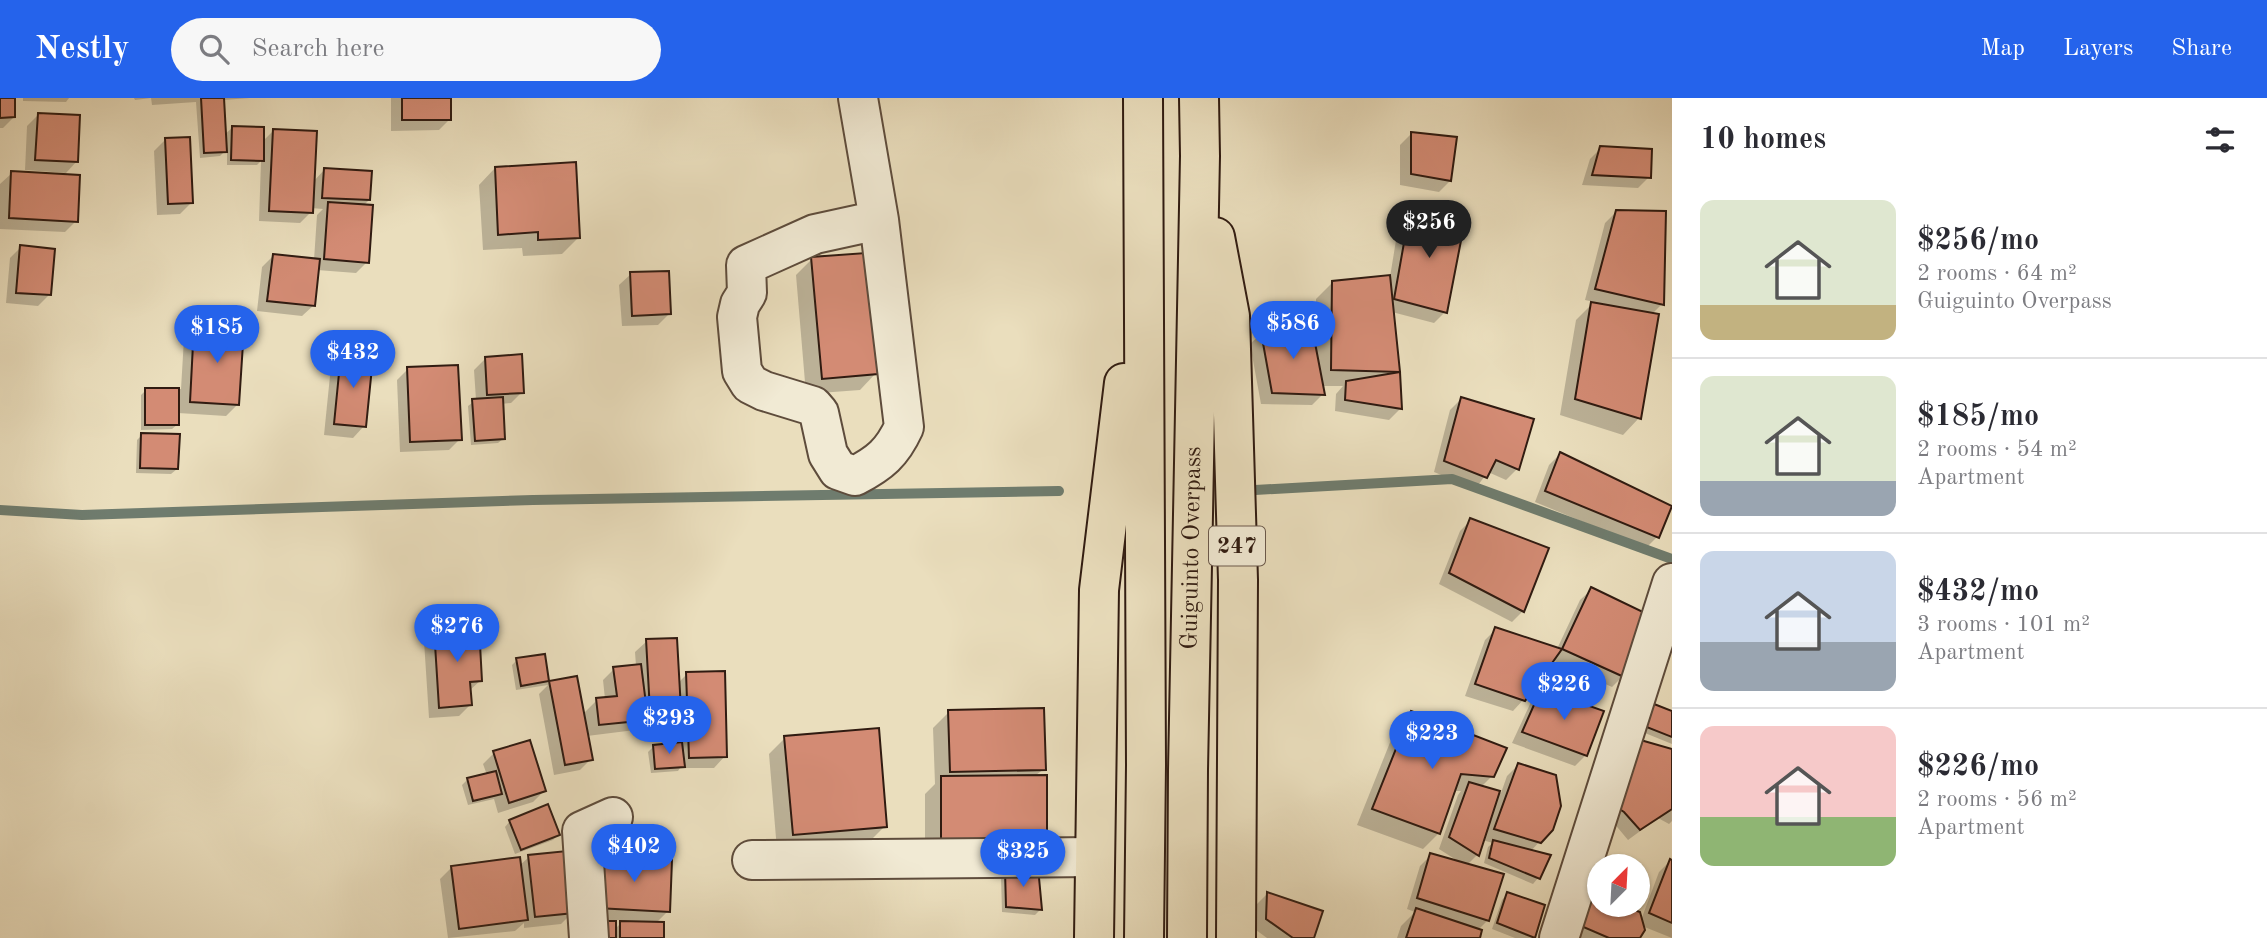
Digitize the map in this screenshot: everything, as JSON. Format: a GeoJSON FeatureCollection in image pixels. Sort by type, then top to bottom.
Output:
{"type":"FeatureCollection","features":[{"type":"Feature","properties":{"kind":"highway"},"geometry":{"type":"LineString","coordinates":[[1094,938],[1099,590],[1143,221],[1143,98]]}},
{"type":"Feature","properties":{"kind":"highway","name":"247"},"geometry":{"type":"LineString","coordinates":[[1199,98],[1200,156],[1230,316],[1238,580],[1236,938]]}},
{"type":"Feature","properties":{"kind":"highway","name":"Guiguinto Overpass"},"geometry":{"type":"LineString","coordinates":[[1187,938],[1200,156]]}},
{"type":"Feature","properties":{"kind":"highway","name":"Guiguinto Overpass"},"geometry":{"type":"LineString","coordinates":[[1143,221],[1146,765],[1144,938]]}},
{"type":"Feature","properties":{"kind":"street"},"geometry":{"type":"LineString","coordinates":[[855,99],[879,220],[904,427],[896,445],[879,463],[855,477],[838,470],[828,454],[819,413],[813,406],[750,384],[741,371],[737,317],[740,304],[747,293],[746,265],[815,234],[879,220]]}},
{"type":"Feature","properties":{"kind":"street"},"geometry":{"type":"LineString","coordinates":[[1564,937],[1668,597]]}},
{"type":"Feature","properties":{"kind":"street"},"geometry":{"type":"LineString","coordinates":[[589,938],[582,831],[613,817]]}},
{"type":"Feature","properties":{"kind":"street"},"geometry":{"type":"LineString","coordinates":[[752,860],[1094,857]]}},
{"type":"Feature","properties":{"kind":"building"},"geometry":{"type":"Polygon","coordinates":[[[0,98],[15,98],[15,117],[0,118],[0,98]]]}},
{"type":"Feature","properties":{"kind":"building"},"geometry":{"type":"Polygon","coordinates":[[[201,98],[224,98],[227,152],[204,153],[201,98]]]}},
{"type":"Feature","properties":{"kind":"building"},"geometry":{"type":"Polygon","coordinates":[[[402,98],[451,98],[451,120],[402,120],[402,98]]]}},
{"type":"Feature","properties":{"kind":"building"},"geometry":{"type":"Polygon","coordinates":[[[38,113],[80,115],[78,162],[35,160],[38,113]]]}},
{"type":"Feature","properties":{"kind":"building"},"geometry":{"type":"Polygon","coordinates":[[[232,126],[264,127],[264,161],[231,160],[232,126]]]}},
{"type":"Feature","properties":{"kind":"building"},"geometry":{"type":"Polygon","coordinates":[[[273,129],[317,131],[313,213],[269,211],[273,129]]]}},
{"type":"Feature","properties":{"kind":"building"},"geometry":{"type":"Polygon","coordinates":[[[1411,132],[1457,137],[1451,181],[1411,174],[1411,132]]]}},
{"type":"Feature","properties":{"kind":"building"},"geometry":{"type":"Polygon","coordinates":[[[190,137],[193,203],[168,204],[165,138],[190,137]]]}},
{"type":"Feature","properties":{"kind":"building"},"geometry":{"type":"Polygon","coordinates":[[[1600,146],[1652,149],[1651,178],[1592,175],[1600,146]]]}},
{"type":"Feature","properties":{"kind":"building"},"geometry":{"type":"Polygon","coordinates":[[[576,162],[580,238],[538,240],[538,232],[498,235],[495,167],[576,162]]]}},
{"type":"Feature","properties":{"kind":"building"},"geometry":{"type":"Polygon","coordinates":[[[324,168],[372,171],[370,200],[322,198],[324,168]]]}},
{"type":"Feature","properties":{"kind":"building"},"geometry":{"type":"Polygon","coordinates":[[[11,171],[80,175],[78,222],[9,218],[11,171]]]}},
{"type":"Feature","properties":{"kind":"building"},"geometry":{"type":"Polygon","coordinates":[[[328,202],[373,205],[369,263],[324,259],[328,202]]]}},
{"type":"Feature","properties":{"kind":"building"},"geometry":{"type":"Polygon","coordinates":[[[1410,209],[1465,220],[1447,313],[1394,299],[1410,209]]]}},
{"type":"Feature","properties":{"kind":"building"},"geometry":{"type":"Polygon","coordinates":[[[1616,210],[1666,211],[1664,305],[1595,289],[1616,210]]]}},
{"type":"Feature","properties":{"kind":"building"},"geometry":{"type":"Polygon","coordinates":[[[20,245],[55,249],[51,295],[16,293],[20,245]]]}},
{"type":"Feature","properties":{"kind":"building"},"geometry":{"type":"Polygon","coordinates":[[[866,253],[878,374],[822,379],[811,257],[866,253]]]}},
{"type":"Feature","properties":{"kind":"building"},"geometry":{"type":"Polygon","coordinates":[[[273,254],[320,259],[315,306],[267,301],[273,254]]]}},
{"type":"Feature","properties":{"kind":"building"},"geometry":{"type":"Polygon","coordinates":[[[669,271],[671,314],[632,316],[630,272],[669,271]]]}},
{"type":"Feature","properties":{"kind":"building"},"geometry":{"type":"Polygon","coordinates":[[[1390,275],[1400,372],[1331,370],[1332,281],[1390,275]]]}},
{"type":"Feature","properties":{"kind":"building"},"geometry":{"type":"Polygon","coordinates":[[[1591,302],[1659,314],[1641,419],[1575,399],[1591,302]]]}},
{"type":"Feature","properties":{"kind":"building"},"geometry":{"type":"Polygon","coordinates":[[[1311,322],[1325,395],[1272,393],[1261,332],[1311,322]]]}},
{"type":"Feature","properties":{"kind":"building"},"geometry":{"type":"Polygon","coordinates":[[[194,325],[244,328],[239,405],[190,402],[194,325]]]}},
{"type":"Feature","properties":{"kind":"building"},"geometry":{"type":"Polygon","coordinates":[[[341,353],[373,357],[366,427],[334,424],[341,353]]]}},
{"type":"Feature","properties":{"kind":"building"},"geometry":{"type":"Polygon","coordinates":[[[522,354],[524,393],[487,395],[485,357],[522,354]]]}},
{"type":"Feature","properties":{"kind":"building"},"geometry":{"type":"Polygon","coordinates":[[[458,365],[462,440],[410,442],[407,367],[458,365]]]}},
{"type":"Feature","properties":{"kind":"building"},"geometry":{"type":"Polygon","coordinates":[[[1400,372],[1402,409],[1345,400],[1346,381],[1400,372]]]}},
{"type":"Feature","properties":{"kind":"building"},"geometry":{"type":"Polygon","coordinates":[[[145,388],[179,388],[179,425],[145,425],[145,388]]]}},
{"type":"Feature","properties":{"kind":"building"},"geometry":{"type":"Polygon","coordinates":[[[503,397],[505,439],[475,441],[472,399],[503,397]]]}},
{"type":"Feature","properties":{"kind":"building"},"geometry":{"type":"Polygon","coordinates":[[[1461,397],[1534,419],[1519,470],[1496,460],[1487,478],[1444,461],[1461,397]]]}},
{"type":"Feature","properties":{"kind":"building"},"geometry":{"type":"Polygon","coordinates":[[[141,433],[180,434],[178,469],[140,468],[141,433]]]}},
{"type":"Feature","properties":{"kind":"building"},"geometry":{"type":"Polygon","coordinates":[[[1560,452],[1672,506],[1659,538],[1545,491],[1560,452]]]}},
{"type":"Feature","properties":{"kind":"building"},"geometry":{"type":"Polygon","coordinates":[[[1470,518],[1549,548],[1524,612],[1449,573],[1470,518]]]}},
{"type":"Feature","properties":{"kind":"building"},"geometry":{"type":"Polygon","coordinates":[[[1591,587],[1643,612],[1624,677],[1562,649],[1591,587]]]}},
{"type":"Feature","properties":{"kind":"building"},"geometry":{"type":"Polygon","coordinates":[[[479,626],[482,681],[470,682],[472,705],[439,708],[434,628],[479,626]]]}},
{"type":"Feature","properties":{"kind":"building"},"geometry":{"type":"Polygon","coordinates":[[[1495,627],[1562,649],[1525,701],[1475,684],[1495,627]]]}},
{"type":"Feature","properties":{"kind":"building"},"geometry":{"type":"Polygon","coordinates":[[[677,638],[682,728],[651,730],[646,639],[677,638]]]}},
{"type":"Feature","properties":{"kind":"building"},"geometry":{"type":"Polygon","coordinates":[[[545,654],[549,681],[521,686],[516,658],[545,654]]]}},
{"type":"Feature","properties":{"kind":"building"},"geometry":{"type":"Polygon","coordinates":[[[641,664],[648,720],[599,725],[596,698],[617,696],[613,667],[641,664]]]}},
{"type":"Feature","properties":{"kind":"building"},"geometry":{"type":"Polygon","coordinates":[[[725,671],[727,757],[689,758],[686,672],[725,671]]]}},
{"type":"Feature","properties":{"kind":"building"},"geometry":{"type":"Polygon","coordinates":[[[577,676],[593,760],[565,765],[549,681],[577,676]]]}},
{"type":"Feature","properties":{"kind":"building"},"geometry":{"type":"Polygon","coordinates":[[[1541,689],[1604,711],[1587,756],[1522,732],[1541,689]]]}},
{"type":"Feature","properties":{"kind":"building"},"geometry":{"type":"Polygon","coordinates":[[[1654,704],[1672,711],[1672,737],[1644,726],[1654,704]]]}},
{"type":"Feature","properties":{"kind":"building"},"geometry":{"type":"Polygon","coordinates":[[[1044,708],[1046,770],[950,772],[948,710],[1044,708]]]}},
{"type":"Feature","properties":{"kind":"building"},"geometry":{"type":"Polygon","coordinates":[[[1411,711],[1507,748],[1494,777],[1461,774],[1440,834],[1372,809],[1411,711]]]}},
{"type":"Feature","properties":{"kind":"building"},"geometry":{"type":"Polygon","coordinates":[[[879,728],[887,827],[793,835],[784,736],[879,728]]]}},
{"type":"Feature","properties":{"kind":"building"},"geometry":{"type":"Polygon","coordinates":[[[1637,739],[1672,749],[1672,809],[1640,830],[1624,812],[1613,805],[1637,739]]]}},
{"type":"Feature","properties":{"kind":"building"},"geometry":{"type":"Polygon","coordinates":[[[530,740],[546,791],[509,803],[493,751],[530,740]]]}},
{"type":"Feature","properties":{"kind":"building"},"geometry":{"type":"Polygon","coordinates":[[[682,742],[685,767],[655,769],[653,745],[682,742]]]}},
{"type":"Feature","properties":{"kind":"building"},"geometry":{"type":"Polygon","coordinates":[[[1518,763],[1556,775],[1561,806],[1553,830],[1541,843],[1494,829],[1518,763]]]}},
{"type":"Feature","properties":{"kind":"building"},"geometry":{"type":"Polygon","coordinates":[[[496,771],[502,794],[473,801],[467,778],[496,771]]]}},
{"type":"Feature","properties":{"kind":"building"},"geometry":{"type":"Polygon","coordinates":[[[1047,775],[1047,841],[941,842],[941,776],[1047,775]]]}},
{"type":"Feature","properties":{"kind":"building"},"geometry":{"type":"Polygon","coordinates":[[[1469,782],[1500,791],[1479,856],[1449,837],[1469,782]]]}},
{"type":"Feature","properties":{"kind":"building"},"geometry":{"type":"Polygon","coordinates":[[[548,804],[560,835],[521,850],[509,820],[548,804]]]}},
{"type":"Feature","properties":{"kind":"building"},"geometry":{"type":"Polygon","coordinates":[[[1493,840],[1551,855],[1540,879],[1489,858],[1493,840]]]}},
{"type":"Feature","properties":{"kind":"building"},"geometry":{"type":"Polygon","coordinates":[[[567,851],[574,913],[535,917],[528,855],[567,851]]]}},
{"type":"Feature","properties":{"kind":"building"},"geometry":{"type":"Polygon","coordinates":[[[1430,853],[1504,874],[1489,921],[1417,898],[1430,853]]]}},
{"type":"Feature","properties":{"kind":"building"},"geometry":{"type":"Polygon","coordinates":[[[598,856],[672,860],[670,912],[597,908],[598,856]]]}},
{"type":"Feature","properties":{"kind":"building"},"geometry":{"type":"Polygon","coordinates":[[[520,857],[528,920],[459,929],[451,866],[520,857]]]}},
{"type":"Feature","properties":{"kind":"building"},"geometry":{"type":"Polygon","coordinates":[[[1670,859],[1672,923],[1650,913],[1670,859]]]}},
{"type":"Feature","properties":{"kind":"building"},"geometry":{"type":"Polygon","coordinates":[[[1038,867],[1042,910],[1006,907],[1005,870],[1038,867]]]}},
{"type":"Feature","properties":{"kind":"building"},"geometry":{"type":"Polygon","coordinates":[[[1267,892],[1323,911],[1314,938],[1293,938],[1266,919],[1267,892]]]}},
{"type":"Feature","properties":{"kind":"building"},"geometry":{"type":"Polygon","coordinates":[[[1507,892],[1545,905],[1535,938],[1497,923],[1507,892]]]}},
{"type":"Feature","properties":{"kind":"building"},"geometry":{"type":"Polygon","coordinates":[[[1583,892],[1587,893],[1587,917],[1641,917],[1645,930],[1640,938],[1609,938],[1574,923],[1583,892]]]}},
{"type":"Feature","properties":{"kind":"building"},"geometry":{"type":"Polygon","coordinates":[[[1416,908],[1482,930],[1480,938],[1406,938],[1416,908]]]}},
{"type":"Feature","properties":{"kind":"building"},"geometry":{"type":"Polygon","coordinates":[[[594,921],[616,921],[616,938],[594,938],[594,921]]]}},
{"type":"Feature","properties":{"kind":"building"},"geometry":{"type":"Polygon","coordinates":[[[620,921],[664,922],[664,938],[620,938],[620,921]]]}},
{"type":"Feature","properties":{"kind":"waterway"},"geometry":{"type":"LineString","coordinates":[[1255,490],[1452,479],[1672,559]]}},
{"type":"Feature","properties":{"kind":"waterway"},"geometry":{"type":"LineString","coordinates":[[0,510],[82,515],[533,500],[1059,491]]}}]}
